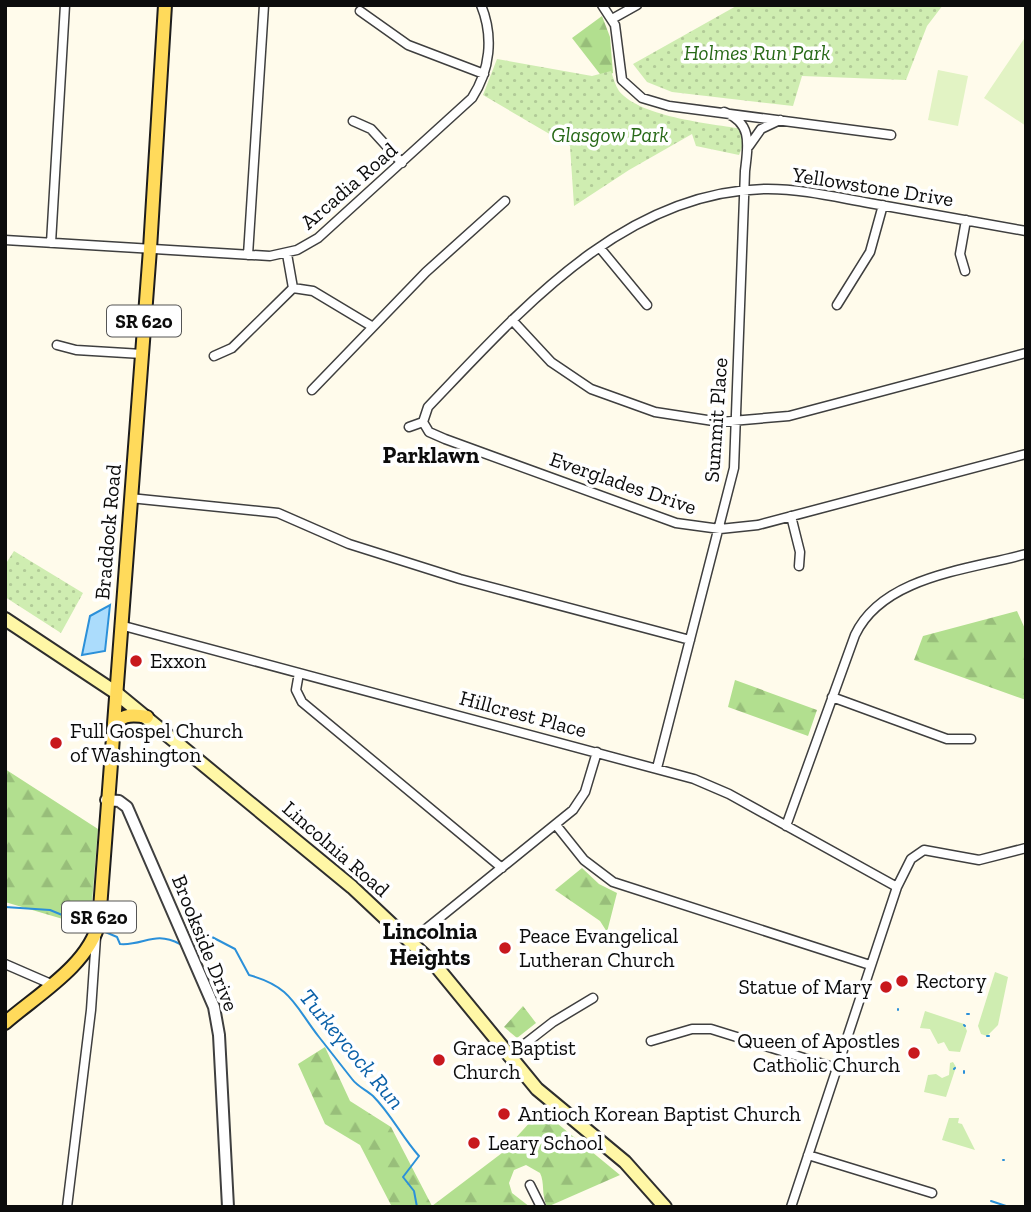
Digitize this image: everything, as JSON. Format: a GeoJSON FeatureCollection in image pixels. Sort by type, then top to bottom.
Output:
{"type":"FeatureCollection","features":[{"type":"Feature","properties":{"kind":"main road","name":"Braddock Road"},"geometry":{"type":"LineString","coordinates":[[96,934],[150,248],[165,5]]}},
{"type":"Feature","properties":{"kind":"main road","name":"Lincolnia Road"},"geometry":{"type":"LineString","coordinates":[[5,619],[115,691],[288,832],[411,941],[453,986],[537,1090],[625,1162],[664,1207]]}},
{"type":"Feature","properties":{"kind":"main road"},"geometry":{"type":"LineString","coordinates":[[111,739],[120,719],[129,715],[147,718]]}},
{"type":"Feature","properties":{"kind":"main road","name":"SR 620"},"geometry":{"type":"LineString","coordinates":[[5,1023],[82,954],[96,934]]}},
{"type":"Feature","properties":{"kind":"street"},"geometry":{"type":"LineString","coordinates":[[51,243],[65,5]]}},
{"type":"Feature","properties":{"kind":"street"},"geometry":{"type":"LineString","coordinates":[[248,255],[264,5]]}},
{"type":"Feature","properties":{"kind":"street","name":"Arcadia Road"},"geometry":{"type":"LineString","coordinates":[[5,240],[248,255],[287,254],[318,239],[464,107],[484,74],[489,38],[481,5]]}},
{"type":"Feature","properties":{"kind":"street"},"geometry":{"type":"LineString","coordinates":[[602,5],[612,19],[617,33],[620,73],[635,93],[669,106],[891,135]]}},
{"type":"Feature","properties":{"kind":"street"},"geometry":{"type":"LineString","coordinates":[[612,19],[637,5]]}},
{"type":"Feature","properties":{"kind":"street"},"geometry":{"type":"LineString","coordinates":[[360,11],[408,46],[484,74]]}},
{"type":"Feature","properties":{"kind":"street","name":"Summit Place"},"geometry":{"type":"LineString","coordinates":[[657,768],[732,484],[748,149],[745,128],[736,117],[724,112]]}},
{"type":"Feature","properties":{"kind":"street"},"geometry":{"type":"LineString","coordinates":[[748,149],[761,128],[776,121],[790,120]]}},
{"type":"Feature","properties":{"kind":"street"},"geometry":{"type":"LineString","coordinates":[[354,121],[371,129],[402,163]]}},
{"type":"Feature","properties":{"kind":"street","name":"Yellowstone Drive"},"geometry":{"type":"LineString","coordinates":[[424,422],[428,407],[512,320],[600,248],[631,227],[692,201],[744,191],[798,191],[1026,231]]}},
{"type":"Feature","properties":{"kind":"street"},"geometry":{"type":"LineString","coordinates":[[312,390],[454,245],[505,201]]}},
{"type":"Feature","properties":{"kind":"street"},"geometry":{"type":"LineString","coordinates":[[837,305],[870,251],[883,205]]}},
{"type":"Feature","properties":{"kind":"street"},"geometry":{"type":"LineString","coordinates":[[965,271],[961,254],[966,220]]}},
{"type":"Feature","properties":{"kind":"street"},"geometry":{"type":"LineString","coordinates":[[600,248],[647,305]]}},
{"type":"Feature","properties":{"kind":"street"},"geometry":{"type":"LineString","coordinates":[[287,254],[293,288]]}},
{"type":"Feature","properties":{"kind":"street"},"geometry":{"type":"LineString","coordinates":[[293,288],[313,291],[373,327]]}},
{"type":"Feature","properties":{"kind":"street"},"geometry":{"type":"LineString","coordinates":[[214,356],[232,348],[293,288]]}},
{"type":"Feature","properties":{"kind":"street"},"geometry":{"type":"LineString","coordinates":[[512,320],[551,362],[591,388],[673,416],[736,422],[789,416],[1026,354]]}},
{"type":"Feature","properties":{"kind":"street"},"geometry":{"type":"LineString","coordinates":[[57,345],[76,350],[142,354]]}},
{"type":"Feature","properties":{"kind":"street"},"geometry":{"type":"LineString","coordinates":[[409,427],[424,422]]}},
{"type":"Feature","properties":{"kind":"street","name":"Everglades Drive"},"geometry":{"type":"LineString","coordinates":[[424,422],[429,432],[444,439],[640,510],[676,523],[720,529],[758,525],[1026,454]]}},
{"type":"Feature","properties":{"kind":"street"},"geometry":{"type":"LineString","coordinates":[[130,498],[278,513],[349,544],[460,579],[690,640]]}},
{"type":"Feature","properties":{"kind":"street"},"geometry":{"type":"LineString","coordinates":[[791,516],[800,552],[799,566]]}},
{"type":"Feature","properties":{"kind":"street"},"geometry":{"type":"LineString","coordinates":[[786,826],[857,631],[870,611],[887,596],[908,585],[1026,554]]}},
{"type":"Feature","properties":{"kind":"street","name":"Hillcrest Place"},"geometry":{"type":"LineString","coordinates":[[120,625],[657,768],[713,786],[897,887]]}},
{"type":"Feature","properties":{"kind":"street"},"geometry":{"type":"LineString","coordinates":[[299,673],[296,690],[302,702],[502,868]]}},
{"type":"Feature","properties":{"kind":"street"},"geometry":{"type":"LineString","coordinates":[[832,697],[947,739],[971,739]]}},
{"type":"Feature","properties":{"kind":"street"},"geometry":{"type":"LineString","coordinates":[[411,941],[556,825],[580,801],[597,752]]}},
{"type":"Feature","properties":{"kind":"street","name":"Brookside Drive"},"geometry":{"type":"LineString","coordinates":[[106,800],[119,801],[127,807],[214,1007],[219,1035],[229,1207]]}},
{"type":"Feature","properties":{"kind":"street"},"geometry":{"type":"LineString","coordinates":[[556,825],[584,860],[613,883],[870,964]]}},
{"type":"Feature","properties":{"kind":"street"},"geometry":{"type":"LineString","coordinates":[[791,1207],[870,964],[897,887],[911,859],[924,850],[979,860],[1026,848]]}},
{"type":"Feature","properties":{"kind":"street"},"geometry":{"type":"LineString","coordinates":[[67,1207],[96,934]]}},
{"type":"Feature","properties":{"kind":"street"},"geometry":{"type":"LineString","coordinates":[[5,964],[51,984]]}},
{"type":"Feature","properties":{"kind":"street"},"geometry":{"type":"LineString","coordinates":[[508,1057],[553,1022],[593,999]]}},
{"type":"Feature","properties":{"kind":"street"},"geometry":{"type":"LineString","coordinates":[[651,1041],[692,1029],[711,1029],[836,1068]]}},
{"type":"Feature","properties":{"kind":"street"},"geometry":{"type":"LineString","coordinates":[[808,1155],[932,1193]]}},
{"type":"Feature","properties":{"kind":"street"},"geometry":{"type":"LineString","coordinates":[[530,1185],[541,1207]]}},
{"type":"Feature","properties":{"kind":"green space","name":"Holmes Run Park"},"geometry":{"type":"Polygon","coordinates":[[[738,5],[943,5],[927,26],[906,80],[802,76],[793,106],[672,92],[647,82],[633,64],[738,5]]]}},
{"type":"Feature","properties":{"kind":"green space"},"geometry":{"type":"Polygon","coordinates":[[[602,16],[610,37],[613,73],[603,78],[572,38],[602,16]]]}},
{"type":"Feature","properties":{"kind":"green space"},"geometry":{"type":"Polygon","coordinates":[[[1026,36],[1026,126],[984,98],[1026,36]]]}},
{"type":"Feature","properties":{"kind":"green space","name":"Glasgow Park"},"geometry":{"type":"Polygon","coordinates":[[[497,59],[592,76],[611,71],[619,91],[644,108],[699,122],[749,130],[739,155],[696,146],[692,134],[574,206],[570,146],[483,95],[497,59]]]}},
{"type":"Feature","properties":{"kind":"green space"},"geometry":{"type":"Polygon","coordinates":[[[938,70],[968,76],[958,126],[928,120],[938,70]]]}},
{"type":"Feature","properties":{"kind":"green space"},"geometry":{"type":"Polygon","coordinates":[[[14,551],[83,593],[61,633],[5,597],[5,565],[14,551]]]}},
{"type":"Feature","properties":{"kind":"green space"},"geometry":{"type":"Polygon","coordinates":[[[1017,611],[1026,631],[1026,700],[914,660],[923,636],[1017,611]]]}},
{"type":"Feature","properties":{"kind":"green space"},"geometry":{"type":"Polygon","coordinates":[[[735,680],[817,710],[808,736],[728,707],[735,680]]]}},
{"type":"Feature","properties":{"kind":"green space"},"geometry":{"type":"Polygon","coordinates":[[[5,769],[98,829],[90,927],[5,902],[5,769]]]}},
{"type":"Feature","properties":{"kind":"green space"},"geometry":{"type":"Polygon","coordinates":[[[582,868],[599,884],[617,893],[607,932],[600,921],[555,890],[582,868]]]}},
{"type":"Feature","properties":{"kind":"green space"},"geometry":{"type":"Polygon","coordinates":[[[995,972],[1008,977],[998,1025],[987,1036],[981,1034],[978,1026],[995,972]]]}},
{"type":"Feature","properties":{"kind":"green space"},"geometry":{"type":"Polygon","coordinates":[[[523,1006],[536,1023],[517,1038],[504,1027],[523,1006]]]}},
{"type":"Feature","properties":{"kind":"green space"},"geometry":{"type":"Polygon","coordinates":[[[925,1011],[964,1024],[967,1031],[960,1052],[949,1051],[944,1042],[938,1044],[930,1029],[920,1028],[925,1011]]]}},
{"type":"Feature","properties":{"kind":"green space"},"geometry":{"type":"Polygon","coordinates":[[[325,1047],[350,1101],[391,1127],[432,1206],[502,1153],[541,1110],[620,1175],[547,1207],[540,1173],[526,1165],[514,1170],[509,1183],[512,1193],[530,1207],[392,1207],[360,1145],[325,1124],[298,1064],[325,1047]]]}},
{"type":"Feature","properties":{"kind":"green space"},"geometry":{"type":"Polygon","coordinates":[[[953,1062],[956,1067],[946,1097],[924,1092],[928,1075],[936,1074],[942,1078],[949,1075],[950,1063],[953,1062]]]}},
{"type":"Feature","properties":{"kind":"green space"},"geometry":{"type":"Polygon","coordinates":[[[949,1118],[959,1118],[958,1123],[962,1124],[975,1150],[942,1140],[949,1118]]]}},
{"type":"Feature","properties":{"kind":"water"},"geometry":{"type":"Polygon","coordinates":[[[110,605],[105,651],[82,655],[90,616],[110,605]]]}},
{"type":"Feature","properties":{"kind":"waterway","name":"Turkeycock Run"},"geometry":{"type":"LineString","coordinates":[[5,907],[50,910],[89,926]]}},
{"type":"Feature","properties":{"kind":"waterway","name":"Turkeycock Run"},"geometry":{"type":"LineString","coordinates":[[103,931],[117,937],[120,944],[156,938],[180,944]]}},
{"type":"Feature","properties":{"kind":"waterway","name":"Turkeycock Run"},"geometry":{"type":"LineString","coordinates":[[212,937],[235,949],[249,975],[275,985],[291,998],[354,1081],[385,1110],[419,1156],[403,1177],[414,1191],[417,1207]]}},
{"type":"Feature","properties":{"kind":"waterway"},"geometry":{"type":"LineString","coordinates":[[991,1201],[1009,1207]]}},
{"type":"Feature","properties":{"kind":"place","name":"Exxon"},"geometry":{"type":"Point","coordinates":[136,661]}},
{"type":"Feature","properties":{"kind":"place","name":"Full Gospel Church of Washington"},"geometry":{"type":"Point","coordinates":[56,743]}},
{"type":"Feature","properties":{"kind":"place","name":"Peace Evangelical Lutheran Church"},"geometry":{"type":"Point","coordinates":[505,948]}},
{"type":"Feature","properties":{"kind":"place","name":"Rectory"},"geometry":{"type":"Point","coordinates":[902,981]}},
{"type":"Feature","properties":{"kind":"place","name":"Statue of Mary"},"geometry":{"type":"Point","coordinates":[886,987]}},
{"type":"Feature","properties":{"kind":"place","name":"Queen of Apostles Catholic Church"},"geometry":{"type":"Point","coordinates":[914,1053]}},
{"type":"Feature","properties":{"kind":"place","name":"Grace Baptist Church"},"geometry":{"type":"Point","coordinates":[439,1060]}},
{"type":"Feature","properties":{"kind":"place","name":"Antioch Korean Baptist Church"},"geometry":{"type":"Point","coordinates":[504,1114]}},
{"type":"Feature","properties":{"kind":"place","name":"Leary School"},"geometry":{"type":"Point","coordinates":[474,1143]}},
{"type":"Feature","properties":{"kind":"district","name":"Parklawn"},"geometry":{"type":"Point","coordinates":[431,455]}},
{"type":"Feature","properties":{"kind":"district","name":"Lincolnia Heights"},"geometry":{"type":"Point","coordinates":[430,944]}}]}
